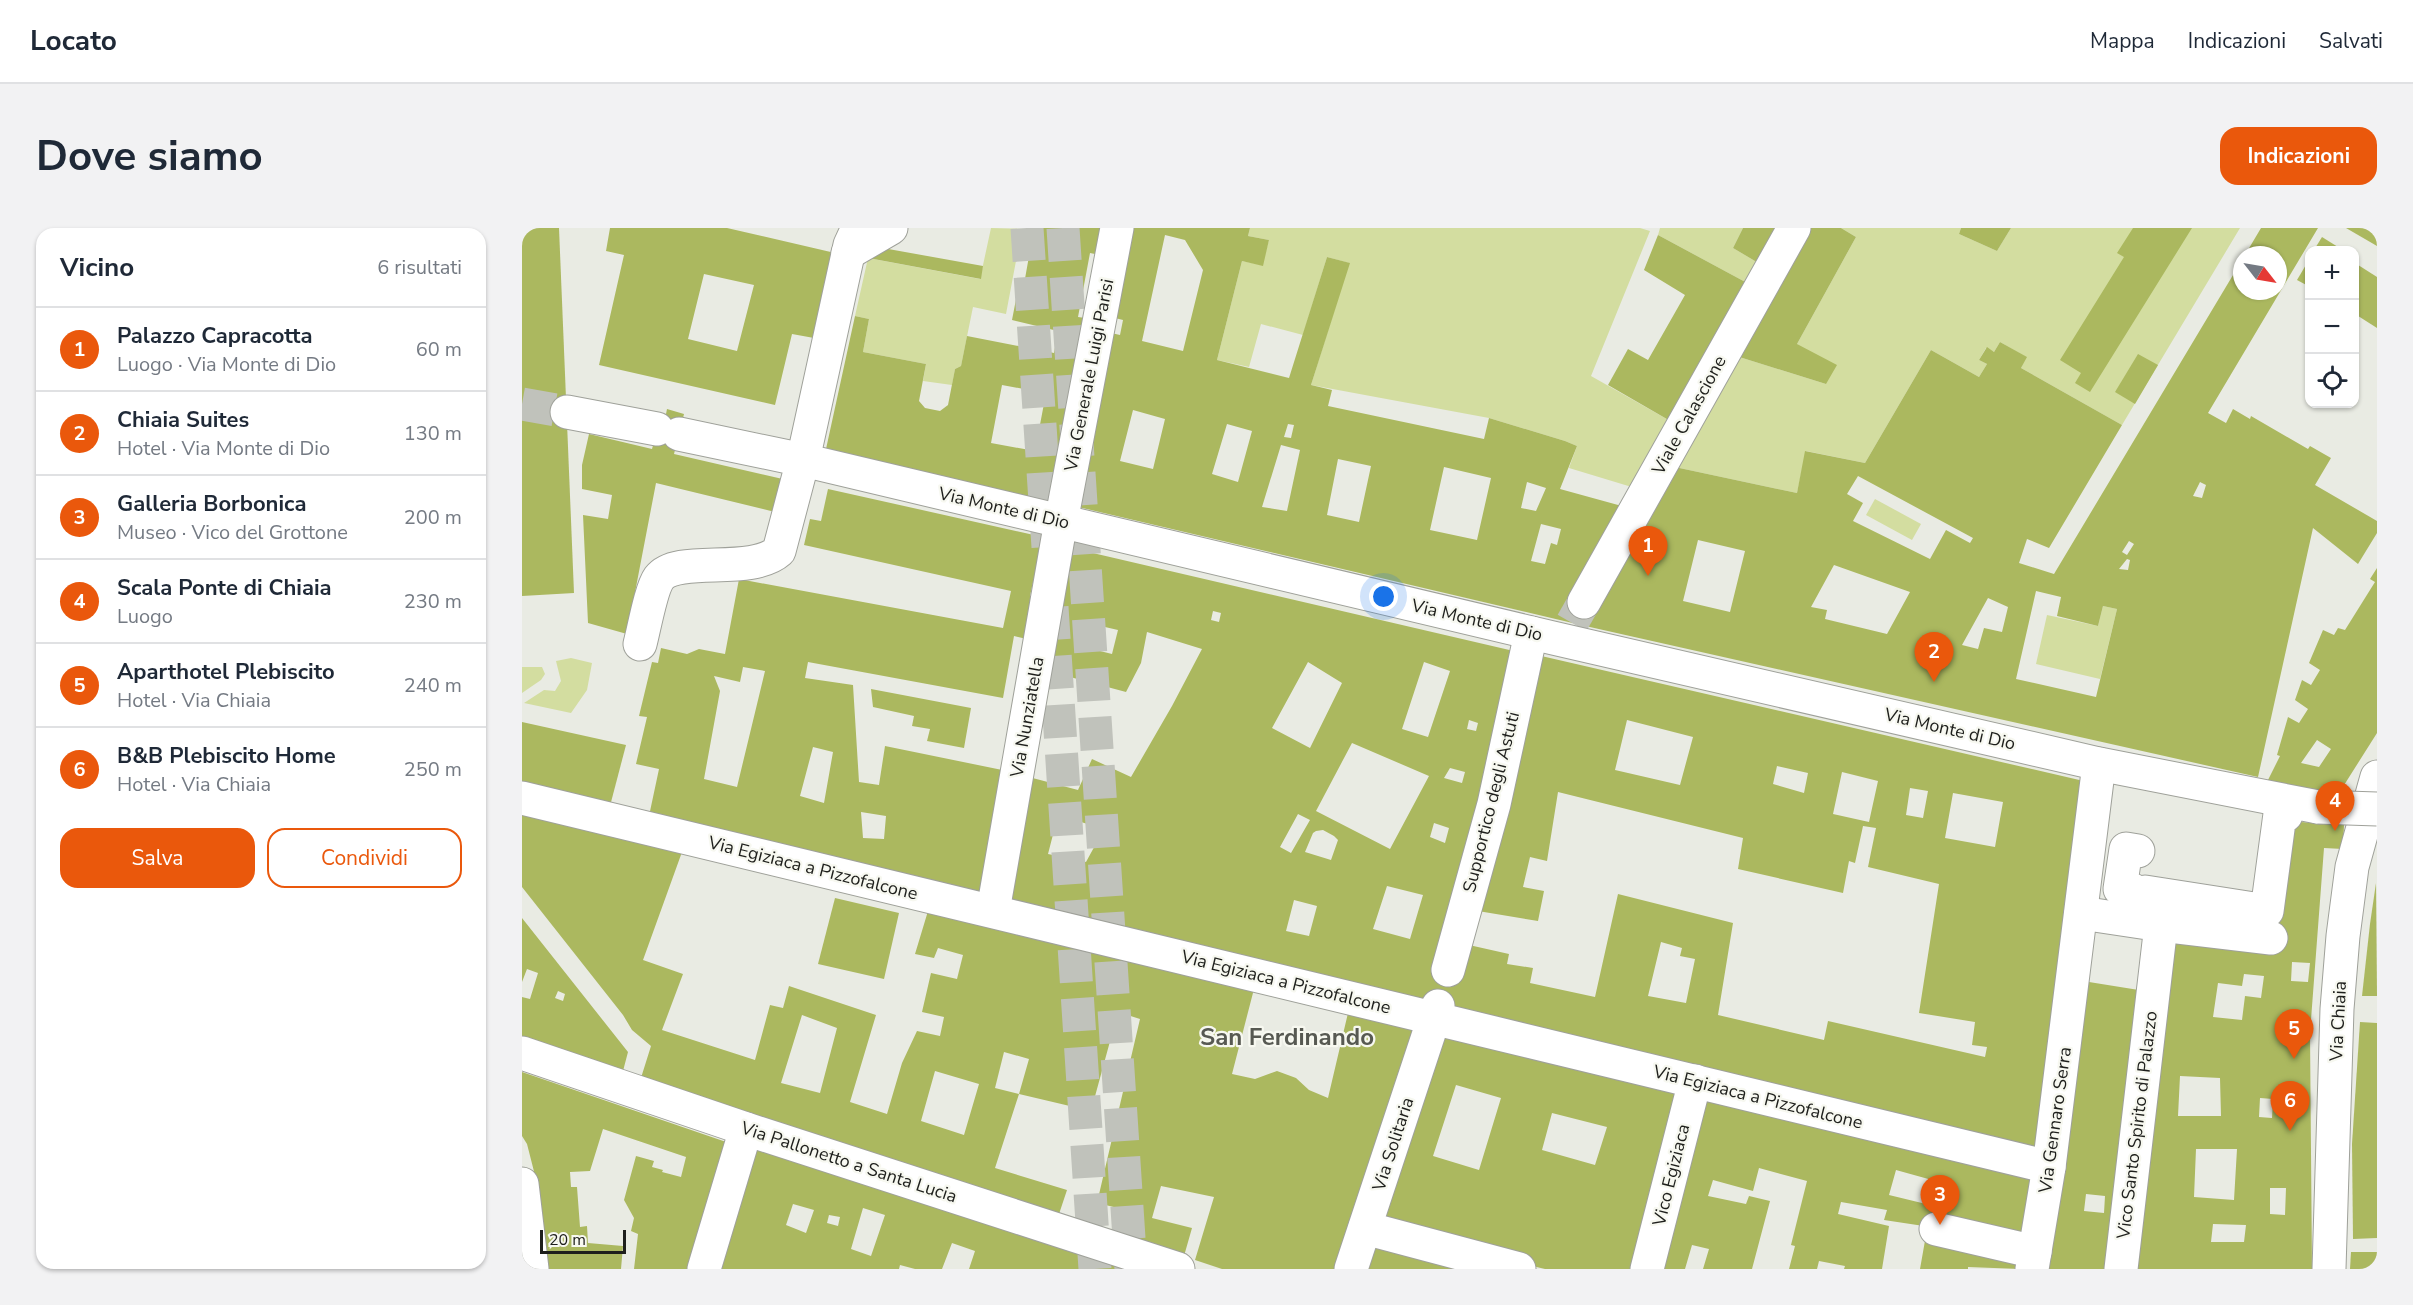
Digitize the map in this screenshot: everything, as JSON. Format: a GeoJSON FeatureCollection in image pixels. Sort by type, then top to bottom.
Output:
{"type":"FeatureCollection","features":[{"type":"Feature","properties":{"kind":"street"},"geometry":{"type":"LineString","coordinates":[[640,644],[657,580],[662,575],[678,567],[727,565],[770,558],[779,551],[856,241],[891,228]]}},
{"type":"Feature","properties":{"kind":"street","name":"Via Generale Luigi Parisi"},"geometry":{"type":"LineString","coordinates":[[1062,522],[1117,228]]}},
{"type":"Feature","properties":{"kind":"street","name":"Viale Calascione"},"geometry":{"type":"LineString","coordinates":[[1562,625],[1794,228]]}},
{"type":"Feature","properties":{"kind":"street","name":"Via Monte di Dio"},"geometry":{"type":"LineString","coordinates":[[567,412],[802,460],[1062,522],[1562,625],[2099,764],[2318,807],[2377,809]]}},
{"type":"Feature","properties":{"kind":"street","name":"Via Nunziatella"},"geometry":{"type":"LineString","coordinates":[[993,912],[1062,522]]}},
{"type":"Feature","properties":{"kind":"street","name":"Supportico degli Astuti"},"geometry":{"type":"LineString","coordinates":[[1448,970],[1494,804],[1562,625]]}},
{"type":"Feature","properties":{"kind":"street","name":"Via Gennaro Serra"},"geometry":{"type":"LineString","coordinates":[[2034,1260],[2049,1167],[2099,764]]}},
{"type":"Feature","properties":{"kind":"street","name":"Via Chiaia"},"geometry":{"type":"LineString","coordinates":[[2329,1269],[2337,1009],[2343,936],[2352,867],[2377,777]]}},
{"type":"Feature","properties":{"kind":"street","name":"Via Egiziaca a Pizzofalcone"},"geometry":{"type":"LineString","coordinates":[[522,798],[993,912],[1436,1012],[1695,1081],[2049,1167]]}},
{"type":"Feature","properties":{"kind":"street"},"geometry":{"type":"LineString","coordinates":[[2138,851],[2126,849],[2120,889],[2267,911],[2275,834]]}},
{"type":"Feature","properties":{"kind":"street"},"geometry":{"type":"LineString","coordinates":[[2081,913],[2271,938]]}},
{"type":"Feature","properties":{"kind":"street","name":"Vico Santo Spirito di Palazzo"},"geometry":{"type":"LineString","coordinates":[[2121,1269],[2161,925]]}},
{"type":"Feature","properties":{"kind":"street","name":"Via Solitaria"},"geometry":{"type":"LineString","coordinates":[[1351,1269],[1436,1012]]}},
{"type":"Feature","properties":{"kind":"street","name":"Via Pallonetto a Santa Lucia"},"geometry":{"type":"LineString","coordinates":[[522,1053],[746,1129],[1178,1269]]}},
{"type":"Feature","properties":{"kind":"street","name":"Vico Egiziaca"},"geometry":{"type":"LineString","coordinates":[[1647,1269],[1695,1081]]}},
{"type":"Feature","properties":{"kind":"street"},"geometry":{"type":"LineString","coordinates":[[704,1269],[746,1129]]}},
{"type":"Feature","properties":{"kind":"street"},"geometry":{"type":"LineString","coordinates":[[522,1184],[532,1269]]}},
{"type":"Feature","properties":{"kind":"street"},"geometry":{"type":"LineString","coordinates":[[1365,1228],[1519,1269]]}},
{"type":"Feature","properties":{"kind":"street"},"geometry":{"type":"LineString","coordinates":[[1936,1229],[2034,1260]]}},
{"type":"Feature","properties":{"kind":"green space"},"geometry":{"type":"Polygon","coordinates":[[[991,228],[1022,229],[1006,314],[973,307],[961,366],[955,369],[952,385],[923,381],[926,364],[863,352],[869,319],[855,316],[868,258],[980,279],[991,228]]]}},
{"type":"Feature","properties":{"kind":"green space"},"geometry":{"type":"Polygon","coordinates":[[[1250,228],[1640,228],[1650,231],[1591,376],[1672,422],[1635,488],[1569,468],[1577,446],[1565,441],[1489,418],[1311,385],[1349,263],[1327,257],[1303,335],[1261,324],[1249,367],[1217,360],[1242,261],[1262,265],[1269,240],[1248,236],[1250,228]]]}},
{"type":"Feature","properties":{"kind":"green space"},"geometry":{"type":"Polygon","coordinates":[[[1660,228],[1743,228],[1733,248],[1760,264],[1749,284],[1658,235],[1660,228]]]}},
{"type":"Feature","properties":{"kind":"green space"},"geometry":{"type":"Polygon","coordinates":[[[1841,228],[1961,228],[1959,234],[1997,251],[2011,228],[2240,228],[2122,425],[2021,368],[2026,357],[2000,342],[1994,352],[1986,348],[1979,360],[1987,364],[1979,377],[1931,350],[1865,463],[1806,451],[1797,493],[1670,466],[1733,355],[1826,384],[1797,344],[1856,237],[1841,228]]]}},
{"type":"Feature","properties":{"kind":"green space"},"geometry":{"type":"Polygon","coordinates":[[[1875,499],[1921,524],[1912,540],[1866,515],[1875,499]]]}},
{"type":"Feature","properties":{"kind":"green space"},"geometry":{"type":"Polygon","coordinates":[[[2103,606],[2117,609],[2100,679],[2036,664],[2047,615],[2098,626],[2103,606]]]}},
{"type":"Feature","properties":{"kind":"green space"},"geometry":{"type":"Polygon","coordinates":[[[571,658],[592,663],[587,690],[571,713],[524,703],[544,690],[555,691],[561,681],[556,661],[571,658]]]}},
{"type":"Feature","properties":{"kind":"green space"},"geometry":{"type":"Polygon","coordinates":[[[522,667],[542,667],[545,674],[541,680],[522,693],[522,667]]]}},
{"type":"Feature","properties":{"kind":"building"},"geometry":{"type":"Polygon","coordinates":[[[522,228],[559,228],[574,593],[522,596],[522,228]]]}},
{"type":"Feature","properties":{"kind":"building"},"geometry":{"type":"Polygon","coordinates":[[[610,228],[727,228],[835,253],[814,338],[792,334],[775,405],[599,365],[624,255],[606,251],[610,228]],[[704,274],[688,339],[737,351],[754,285],[704,274]]]}},
{"type":"Feature","properties":{"kind":"building"},"geometry":{"type":"Polygon","coordinates":[[[1034,228],[1105,228],[1105,256],[1090,253],[1078,317],[1093,319],[1057,503],[826,449],[855,316],[869,319],[863,352],[926,364],[919,401],[925,408],[940,411],[948,405],[955,369],[961,366],[967,336],[1054,353],[1058,331],[1012,320],[1018,289],[1023,290],[1034,228]],[[1002,385],[991,443],[1035,451],[1046,393],[1002,385]]]}},
{"type":"Feature","properties":{"kind":"building"},"geometry":{"type":"Polygon","coordinates":[[[1134,228],[1250,228],[1248,236],[1269,240],[1263,266],[1242,261],[1217,360],[1289,378],[1327,257],[1350,263],[1311,385],[1332,390],[1328,406],[1484,439],[1489,418],[1565,441],[1577,446],[1560,489],[1629,508],[1670,466],[1797,493],[1805,451],[1865,463],[1931,350],[1979,377],[1987,364],[1979,360],[1987,347],[1994,352],[2000,342],[2027,357],[2021,368],[2122,425],[2049,548],[2027,539],[2019,563],[2054,574],[2233,275],[2233,300],[2275,300],[2208,413],[2226,423],[2233,409],[2250,419],[2251,416],[2308,449],[2310,446],[2331,458],[2315,485],[2377,521],[2377,533],[2358,564],[2313,528],[2258,777],[1581,625],[1074,506],[1111,333],[1120,335],[1123,320],[1115,318],[1134,228]],[[1165,235],[1142,341],[1183,351],[1203,270],[1185,240],[1165,235]],[[1133,410],[1120,461],[1153,469],[1165,419],[1133,410]],[[1227,424],[1212,474],[1238,482],[1252,431],[1227,424]],[[1288,424],[1284,437],[1291,438],[1294,425],[1288,424]],[[1281,445],[1262,507],[1287,511],[1300,450],[1281,445]],[[1338,459],[1327,515],[1359,522],[1371,466],[1338,459]],[[1444,467],[1430,530],[1477,540],[1491,478],[1444,467]],[[1858,476],[1847,494],[1863,503],[1853,521],[1930,559],[1946,530],[1970,543],[1973,538],[1858,476]],[[1527,482],[1521,508],[1536,511],[1546,488],[1527,482]],[[2200,482],[2193,496],[2202,498],[2206,485],[2200,482]],[[1541,524],[1531,561],[1545,564],[1551,543],[1557,545],[1561,529],[1541,524]],[[1698,540],[1683,601],[1730,612],[1745,551],[1698,540]],[[2129,541],[2122,552],[2127,555],[2134,544],[2129,541]],[[2127,559],[2119,569],[2128,570],[2130,560],[2127,559]],[[1834,565],[1811,607],[1827,610],[1825,619],[1887,634],[1910,592],[1834,565]],[[2036,591],[2016,679],[2096,697],[2117,609],[2103,606],[2098,626],[2057,616],[2061,597],[2036,591]],[[1988,598],[1962,645],[1978,649],[1984,628],[2002,632],[2008,607],[1988,598]]]}},
{"type":"Feature","properties":{"kind":"building"},"geometry":{"type":"Polygon","coordinates":[[[1743,228],[1780,228],[1760,264],[1733,248],[1743,228]]]}},
{"type":"Feature","properties":{"kind":"building"},"geometry":{"type":"Polygon","coordinates":[[[1805,228],[1841,228],[1856,237],[1797,344],[1837,365],[1826,384],[1733,355],[1805,228]]]}},
{"type":"Feature","properties":{"kind":"building"},"geometry":{"type":"Polygon","coordinates":[[[1961,228],[2011,228],[1997,251],[1959,234],[1961,228]]]}},
{"type":"Feature","properties":{"kind":"building"},"geometry":{"type":"Polygon","coordinates":[[[2133,228],[2192,228],[2090,392],[2075,383],[2081,373],[2060,360],[2124,257],[2117,253],[2133,228]]]}},
{"type":"Feature","properties":{"kind":"building"},"geometry":{"type":"Polygon","coordinates":[[[2261,228],[2318,228],[2307,246],[2305,246],[2305,250],[2287,280],[2287,246],[2250,246],[2261,228]]]}},
{"type":"Feature","properties":{"kind":"building"},"geometry":{"type":"Polygon","coordinates":[[[2346,228],[2377,228],[2377,246],[2346,228]]]}},
{"type":"Feature","properties":{"kind":"building"},"geometry":{"type":"Polygon","coordinates":[[[1658,235],[1749,284],[1672,422],[1608,385],[1628,349],[1648,360],[1685,295],[1644,270],[1658,235]]]}},
{"type":"Feature","properties":{"kind":"building"},"geometry":{"type":"Polygon","coordinates":[[[2322,237],[2336,246],[2316,246],[2322,237]]]}},
{"type":"Feature","properties":{"kind":"building"},"geometry":{"type":"Polygon","coordinates":[[[866,245],[983,266],[981,279],[863,257],[866,245]]]}},
{"type":"Feature","properties":{"kind":"building"},"geometry":{"type":"Polygon","coordinates":[[[2305,266],[2305,284],[2297,280],[2305,266]]]}},
{"type":"Feature","properties":{"kind":"building"},"geometry":{"type":"Polygon","coordinates":[[[2359,266],[2377,277],[2377,328],[2359,317],[2359,266]]]}},
{"type":"Feature","properties":{"kind":"building"},"geometry":{"type":"Polygon","coordinates":[[[2138,354],[2158,365],[2135,404],[2115,392],[2138,354]]]}},
{"type":"Feature","properties":{"kind":"building"},"geometry":{"type":"Polygon","coordinates":[[[667,409],[684,414],[674,454],[787,480],[779,513],[656,483],[627,634],[588,623],[583,515],[608,519],[612,495],[582,489],[582,465],[589,434],[652,449],[662,413],[666,414],[667,409]]]}},
{"type":"Feature","properties":{"kind":"building"},"geometry":{"type":"Polygon","coordinates":[[[828,489],[1043,537],[1030,596],[1044,599],[1035,641],[1014,636],[1003,698],[808,662],[805,678],[853,685],[859,782],[879,785],[885,746],[1012,772],[988,898],[649,816],[659,769],[636,764],[647,717],[639,716],[652,662],[658,663],[661,648],[687,654],[699,649],[725,654],[739,579],[1003,628],[1011,591],[804,545],[810,519],[821,521],[828,489]],[[743,667],[740,682],[714,676],[720,691],[704,779],[737,787],[765,671],[743,667]],[[813,747],[800,796],[824,803],[833,752],[813,747]],[[861,812],[863,838],[884,839],[886,816],[861,812]]]}},
{"type":"Feature","properties":{"kind":"building"},"geometry":{"type":"Polygon","coordinates":[[[1067,547],[1518,652],[1443,970],[1464,975],[1469,945],[1509,954],[1507,964],[1533,968],[1530,983],[1595,997],[1618,894],[1733,923],[1718,1015],[1824,1040],[1828,1021],[1985,1057],[1987,1047],[1972,1045],[1975,1022],[1919,1013],[1939,884],[1868,867],[1876,828],[1863,826],[1855,863],[1849,861],[1843,893],[1738,869],[1743,838],[1558,792],[1547,861],[1530,857],[1523,887],[1544,891],[1538,921],[1478,911],[1537,655],[2088,782],[2037,1156],[1004,901],[1025,776],[1078,790],[1092,759],[1131,777],[1202,649],[1147,632],[1141,663],[1126,692],[1044,670],[1067,547]],[[1213,611],[1211,620],[1219,622],[1221,613],[1213,611]],[[1105,627],[1103,634],[1085,630],[1080,646],[1112,654],[1118,630],[1105,627]],[[1308,662],[1272,728],[1310,748],[1342,683],[1308,662]],[[1424,662],[1402,729],[1428,737],[1450,671],[1424,662]],[[1469,720],[1467,729],[1476,731],[1478,723],[1469,720]],[[1627,720],[1615,770],[1680,785],[1693,737],[1627,720]],[[1352,743],[1316,811],[1390,849],[1429,776],[1352,743]],[[1777,766],[1773,784],[1804,793],[1808,773],[1777,766]],[[1450,768],[1444,778],[1462,783],[1465,772],[1450,768]],[[1842,772],[1833,814],[1869,822],[1878,781],[1842,772]],[[1910,788],[1906,815],[1923,818],[1928,791],[1910,788]],[[1953,793],[1945,838],[1995,847],[2003,802],[1953,793]],[[1298,814],[1280,847],[1291,853],[1310,820],[1298,814]],[[1058,815],[1048,854],[1086,862],[1104,829],[1058,815]],[[1434,823],[1430,837],[1445,843],[1449,828],[1434,823]],[[1323,830],[1316,831],[1305,852],[1331,860],[1338,840],[1323,830]],[[1387,886],[1373,929],[1410,939],[1423,895],[1387,886]],[[1294,900],[1286,931],[1309,936],[1317,906],[1294,900]],[[1661,942],[1648,996],[1686,1003],[1695,959],[1680,956],[1682,948],[1661,942]]]}},
{"type":"Feature","properties":{"kind":"building"},"geometry":{"type":"Polygon","coordinates":[[[2377,568],[2377,733],[2334,801],[2265,786],[2280,756],[2277,755],[2288,717],[2299,723],[2308,709],[2295,700],[2302,680],[2311,685],[2320,670],[2309,663],[2323,630],[2334,635],[2338,628],[2345,630],[2375,582],[2370,579],[2377,568]],[[2317,740],[2301,763],[2319,767],[2331,749],[2317,740]]]}},
{"type":"Feature","properties":{"kind":"building"},"geometry":{"type":"Polygon","coordinates":[[[871,689],[971,708],[964,748],[927,741],[930,729],[912,726],[914,716],[873,707],[871,689]]]}},
{"type":"Feature","properties":{"kind":"building"},"geometry":{"type":"Polygon","coordinates":[[[522,722],[626,745],[610,806],[522,783],[522,722]]]}},
{"type":"Feature","properties":{"kind":"building"},"geometry":{"type":"Polygon","coordinates":[[[522,812],[682,852],[643,960],[683,974],[662,1030],[755,1060],[770,1005],[783,1008],[789,986],[876,1015],[850,1102],[887,1114],[902,1063],[917,1031],[940,1036],[944,1017],[922,1012],[931,973],[957,979],[963,955],[938,948],[934,958],[915,954],[928,911],[1254,989],[1232,1074],[1255,1079],[1277,1071],[1296,1078],[1309,1090],[1328,1098],[1348,1013],[1423,1029],[1344,1269],[1222,1269],[1195,1260],[1214,1197],[1161,1186],[1152,1218],[1192,1228],[1184,1256],[1110,1235],[1118,1208],[1097,1203],[1140,1019],[1118,1012],[1091,1111],[1019,1094],[995,1168],[1067,1190],[1058,1217],[640,1081],[651,1046],[632,1030],[623,1015],[522,887],[522,812]],[[802,1015],[781,1083],[820,1093],[837,1028],[802,1015]],[[1004,1052],[995,1088],[1019,1094],[1029,1059],[1004,1052]],[[935,1071],[921,1121],[964,1135],[979,1084],[935,1071]]]}},
{"type":"Feature","properties":{"kind":"building"},"geometry":{"type":"Polygon","coordinates":[[[2285,821],[2344,825],[2343,849],[2324,848],[2310,1033],[2312,1269],[2129,1269],[2170,936],[2277,951],[2285,821]],[[2292,962],[2291,981],[2308,982],[2310,963],[2292,962]],[[2244,974],[2242,986],[2218,983],[2213,1017],[2242,1020],[2245,996],[2261,998],[2264,976],[2244,974]],[[2180,1076],[2178,1116],[2221,1116],[2220,1078],[2180,1076]],[[2260,1098],[2259,1117],[2272,1118],[2273,1099],[2260,1098]],[[2196,1149],[2194,1197],[2234,1200],[2237,1149],[2196,1149]],[[2270,1188],[2270,1214],[2285,1215],[2286,1188],[2270,1188]],[[2213,1224],[2211,1242],[2244,1242],[2246,1225],[2213,1224]]]}},
{"type":"Feature","properties":{"kind":"building"},"geometry":{"type":"Polygon","coordinates":[[[2376,883],[2377,996],[2362,996],[2370,924],[2376,883]]]}},
{"type":"Feature","properties":{"kind":"building"},"geometry":{"type":"Polygon","coordinates":[[[835,898],[899,913],[884,979],[818,964],[835,898]]]}},
{"type":"Feature","properties":{"kind":"building"},"geometry":{"type":"Polygon","coordinates":[[[522,918],[628,1052],[623,1071],[522,1037],[522,997],[530,999],[538,973],[527,969],[522,982],[522,918]],[[558,991],[555,998],[563,1001],[565,994],[558,991]]]}},
{"type":"Feature","properties":{"kind":"building"},"geometry":{"type":"Polygon","coordinates":[[[2089,982],[2145,991],[2112,1269],[2049,1269],[2089,982]],[[2086,1194],[2084,1211],[2104,1213],[2105,1196],[2086,1194]]]}},
{"type":"Feature","properties":{"kind":"building"},"geometry":{"type":"Polygon","coordinates":[[[2360,1022],[2377,1023],[2377,1238],[2353,1239],[2352,1144],[2360,1022]]]}},
{"type":"Feature","properties":{"kind":"building"},"geometry":{"type":"Polygon","coordinates":[[[1440,1033],[1685,1092],[1641,1269],[1545,1269],[1486,1255],[1380,1224],[1440,1033]],[[1456,1085],[1433,1156],[1479,1170],[1501,1098],[1456,1085]],[[1552,1113],[1542,1150],[1595,1165],[1607,1127],[1552,1113]]]}},
{"type":"Feature","properties":{"kind":"building"},"geometry":{"type":"Polygon","coordinates":[[[522,1072],[732,1144],[693,1269],[634,1269],[638,1234],[631,1231],[634,1218],[624,1200],[636,1156],[654,1161],[652,1167],[663,1170],[662,1172],[681,1177],[686,1157],[603,1129],[590,1171],[570,1172],[571,1187],[577,1187],[580,1227],[587,1226],[588,1243],[623,1246],[621,1269],[548,1269],[540,1195],[527,1144],[522,1136],[522,1072]]]}},
{"type":"Feature","properties":{"kind":"building"},"geometry":{"type":"Polygon","coordinates":[[[1702,1095],[2034,1173],[2023,1241],[1884,1220],[1887,1210],[1841,1202],[1838,1214],[1889,1226],[1882,1269],[1844,1269],[1845,1266],[1819,1261],[1817,1269],[1789,1269],[1795,1246],[1791,1245],[1807,1181],[1759,1168],[1753,1191],[1713,1180],[1708,1196],[1746,1204],[1749,1196],[1770,1201],[1752,1269],[1703,1269],[1709,1249],[1692,1245],[1685,1269],[1659,1269],[1702,1095]],[[1896,1170],[1889,1195],[1926,1204],[1932,1180],[1896,1170]]]}},
{"type":"Feature","properties":{"kind":"building"},"geometry":{"type":"Polygon","coordinates":[[[747,1141],[1139,1269],[969,1269],[975,1251],[952,1243],[942,1269],[915,1269],[900,1265],[899,1269],[713,1269],[747,1141]],[[793,1204],[786,1225],[806,1233],[814,1210],[793,1204]],[[863,1208],[851,1249],[871,1256],[885,1215],[863,1208]],[[829,1215],[827,1223],[838,1226],[840,1217],[829,1215]]]}},
{"type":"Feature","properties":{"kind":"building"},"geometry":{"type":"Polygon","coordinates":[[[1926,1235],[2022,1254],[2020,1269],[1968,1267],[1968,1269],[1920,1269],[1926,1235]]]}},
{"type":"Feature","properties":{"kind":"building"},"geometry":{"type":"Polygon","coordinates":[[[1375,1242],[1470,1269],[1365,1269],[1375,1242]]]}},
{"type":"Feature","properties":{"kind":"building"},"geometry":{"type":"Polygon","coordinates":[[[2351,1252],[2377,1252],[2377,1269],[2350,1269],[2351,1252]]]}},
{"type":"Feature","properties":{"kind":"tunnel"},"geometry":{"type":"LineString","coordinates":[[1027,228],[1048,547]]}},
{"type":"Feature","properties":{"kind":"tunnel"},"geometry":{"type":"LineString","coordinates":[[1063,228],[1131,1269]]}},
{"type":"Feature","properties":{"kind":"tunnel"},"geometry":{"type":"LineString","coordinates":[[522,404],[567,412]]}},
{"type":"Feature","properties":{"kind":"tunnel"},"geometry":{"type":"LineString","coordinates":[[1572,623],[1584,602]]}},
{"type":"Feature","properties":{"kind":"tunnel"},"geometry":{"type":"LineString","coordinates":[[1052,607],[1095,1269]]}},
{"type":"Feature","properties":{"kind":"place","name":"Palazzo Capracotta"},"geometry":{"type":"Point","coordinates":[1648,576]}},
{"type":"Feature","properties":{"kind":"place","name":"Chiaia Suites"},"geometry":{"type":"Point","coordinates":[1934,682]}},
{"type":"Feature","properties":{"kind":"place","name":"Scala Ponte di Chiaia"},"geometry":{"type":"Point","coordinates":[2335,831]}},
{"type":"Feature","properties":{"kind":"place","name":"Aparthotel Plebiscito"},"geometry":{"type":"Point","coordinates":[2294,1059]}},
{"type":"Feature","properties":{"kind":"place","name":"B&B Plebiscito Home"},"geometry":{"type":"Point","coordinates":[2290,1131]}},
{"type":"Feature","properties":{"kind":"place","name":"Galleria Borbonica"},"geometry":{"type":"Point","coordinates":[1940,1225]}},
{"type":"Feature","properties":{"kind":"district","name":"San Ferdinando"},"geometry":{"type":"Point","coordinates":[1287,1037]}}]}
